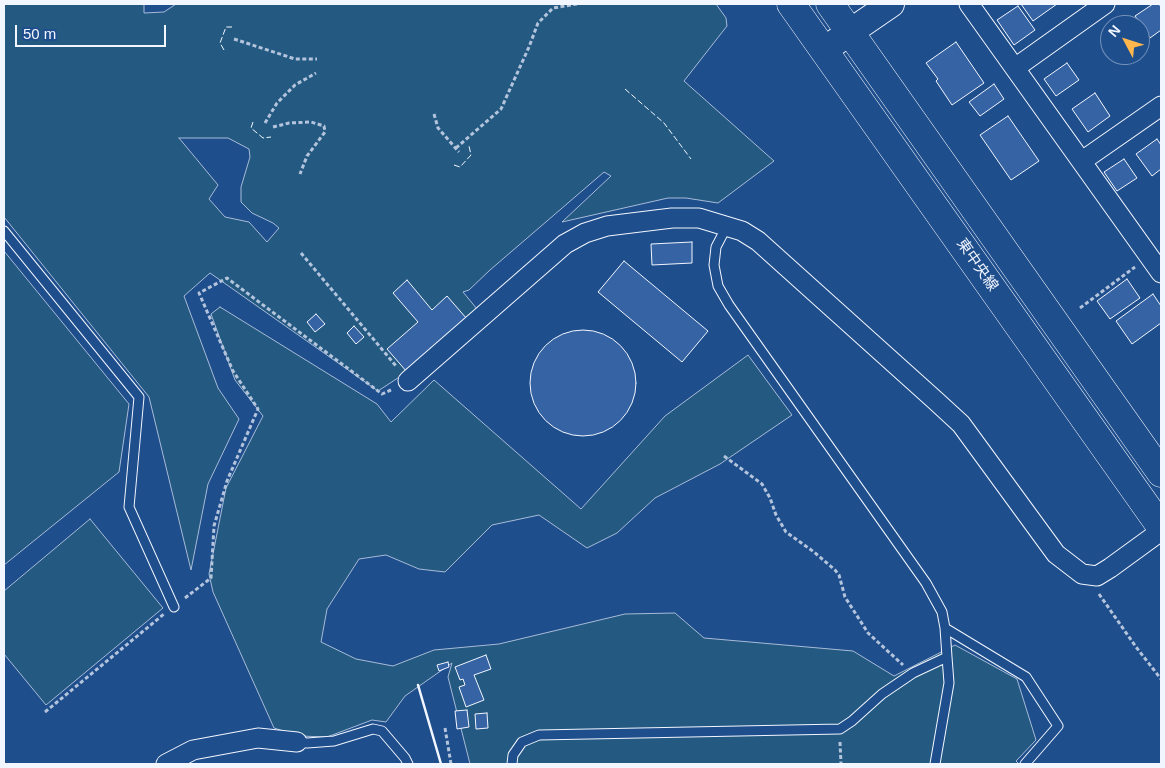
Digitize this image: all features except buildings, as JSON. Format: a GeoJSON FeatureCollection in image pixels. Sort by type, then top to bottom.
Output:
{"type":"FeatureCollection","features":[{"type":"Feature","properties":{"kind":"highway","name":"東中央線"},"geometry":{"type":"LineString","coordinates":[[791,4],[1161,527]]}},
{"type":"Feature","properties":{"kind":"highway","name":"東中央線"},"geometry":{"type":"LineString","coordinates":[[830,4],[1161,473]]}},
{"type":"Feature","properties":{"kind":"street"},"geometry":{"type":"LineString","coordinates":[[824,50],[891,4]]}},
{"type":"Feature","properties":{"kind":"street"},"geometry":{"type":"LineString","coordinates":[[970,4],[1082,161],[1156,252],[1161,273]]}},
{"type":"Feature","properties":{"kind":"street"},"geometry":{"type":"LineString","coordinates":[[1014,68],[1105,4]]}},
{"type":"Feature","properties":{"kind":"street"},"geometry":{"type":"LineString","coordinates":[[1082,161],[1161,106]]}},
{"type":"Feature","properties":{"kind":"street"},"geometry":{"type":"LineString","coordinates":[[408,381],[565,244],[585,233],[607,226],[672,218],[700,218],[742,231],[758,241],[961,424],[1056,554],[1082,574],[1096,576],[1161,531]]}},
{"type":"Feature","properties":{"kind":"street"},"geometry":{"type":"LineString","coordinates":[[166,764],[193,750],[258,738],[296,742]]}},
{"type":"Feature","properties":{"kind":"lane"},"geometry":{"type":"LineString","coordinates":[[728,226],[716,247],[714,265],[718,286],[729,305],[926,583],[942,612],[949,683],[935,764]]}},
{"type":"Feature","properties":{"kind":"lane"},"geometry":{"type":"LineString","coordinates":[[4,231],[139,397],[128,507],[174,607]]}},
{"type":"Feature","properties":{"kind":"lane"},"geometry":{"type":"LineString","coordinates":[[945,628],[1026,677],[1058,726],[1026,764]]}},
{"type":"Feature","properties":{"kind":"lane"},"geometry":{"type":"LineString","coordinates":[[512,764],[513,755],[522,742],[539,735],[840,729],[852,721],[882,694],[913,673],[947,658]]}},
{"type":"Feature","properties":{"kind":"lane"},"geometry":{"type":"LineString","coordinates":[[296,742],[307,743],[334,740],[373,729],[382,731],[408,764]]}},
{"type":"Feature","properties":{"kind":"path"},"geometry":{"type":"LineString","coordinates":[[434,114],[438,128],[458,150],[501,109],[529,48],[538,23],[554,8],[577,4]]}},
{"type":"Feature","properties":{"kind":"path"},"geometry":{"type":"LineString","coordinates":[[234,39],[295,59],[317,60]]}},
{"type":"Feature","properties":{"kind":"path"},"geometry":{"type":"LineString","coordinates":[[265,123],[277,103],[295,85],[316,73]]}},
{"type":"Feature","properties":{"kind":"path"},"geometry":{"type":"LineString","coordinates":[[273,127],[289,123],[310,122],[320,123],[324,126],[325,132],[307,156],[300,174]]}},
{"type":"Feature","properties":{"kind":"path"},"geometry":{"type":"LineString","coordinates":[[1080,308],[1156,252]]}},
{"type":"Feature","properties":{"kind":"path"},"geometry":{"type":"LineString","coordinates":[[45,712],[211,578],[214,526],[227,481],[258,409],[233,371],[199,293],[227,278],[382,394],[408,381],[301,253]]}},
{"type":"Feature","properties":{"kind":"path"},"geometry":{"type":"LineString","coordinates":[[724,456],[762,484],[786,532],[835,570],[839,575],[846,597],[868,633],[913,673]]}},
{"type":"Feature","properties":{"kind":"path"},"geometry":{"type":"LineString","coordinates":[[1096,576],[1094,587],[1161,679]]}},
{"type":"Feature","properties":{"kind":"path"},"geometry":{"type":"LineString","coordinates":[[445,728],[451,764]]}},
{"type":"Feature","properties":{"kind":"path"},"geometry":{"type":"LineString","coordinates":[[840,729],[841,764]]}},
{"type":"Feature","properties":{"kind":"shaded area"},"geometry":{"type":"Polygon","coordinates":[[[4,4],[144,4],[144,13],[164,12],[176,4],[716,4],[726,18],[727,26],[684,81],[774,161],[718,203],[686,198],[668,198],[562,222],[611,176],[604,172],[469,290],[463,292],[477,309],[407,372],[378,391],[210,273],[184,296],[218,388],[239,419],[208,484],[191,570],[149,397],[4,217],[4,4]],[[179,138],[218,185],[209,199],[225,217],[249,222],[267,242],[279,228],[252,213],[241,202],[241,187],[250,157],[249,149],[228,138],[179,138]]]}},
{"type":"Feature","properties":{"kind":"shaded area"},"geometry":{"type":"Polygon","coordinates":[[[4,251],[129,404],[119,472],[4,565],[4,251]]]}},
{"type":"Feature","properties":{"kind":"shaded area"},"geometry":{"type":"Polygon","coordinates":[[[220,307],[377,404],[391,422],[434,380],[581,509],[665,416],[748,355],[792,415],[720,464],[655,498],[617,533],[587,548],[539,515],[492,525],[445,572],[419,569],[386,555],[359,559],[327,609],[321,642],[356,659],[393,666],[434,650],[499,644],[625,614],[675,613],[704,638],[853,651],[894,676],[955,645],[1017,679],[1036,740],[1016,761],[1019,764],[470,764],[448,677],[452,663],[405,696],[386,722],[372,720],[327,737],[300,736],[274,728],[213,592],[209,574],[226,488],[263,416],[235,380],[211,314],[220,307]]]}},
{"type":"Feature","properties":{"kind":"shaded area"},"geometry":{"type":"Polygon","coordinates":[[[90,519],[163,608],[46,705],[4,654],[4,591],[90,519]]]}},
{"type":"Feature","properties":{"kind":"fence"},"geometry":{"type":"LineString","coordinates":[[224,50],[220,43],[226,27],[232,27]]}},
{"type":"Feature","properties":{"kind":"fence"},"geometry":{"type":"LineString","coordinates":[[625,89],[664,123],[691,159]]}},
{"type":"Feature","properties":{"kind":"fence"},"geometry":{"type":"LineString","coordinates":[[253,122],[251,128],[263,138],[271,137]]}},
{"type":"Feature","properties":{"kind":"fence"},"geometry":{"type":"LineString","coordinates":[[454,165],[460,167],[471,155],[469,146]]}},
{"type":"Feature","properties":{"kind":"wall"},"geometry":{"type":"LineString","coordinates":[[418,685],[441,764]]}}]}
